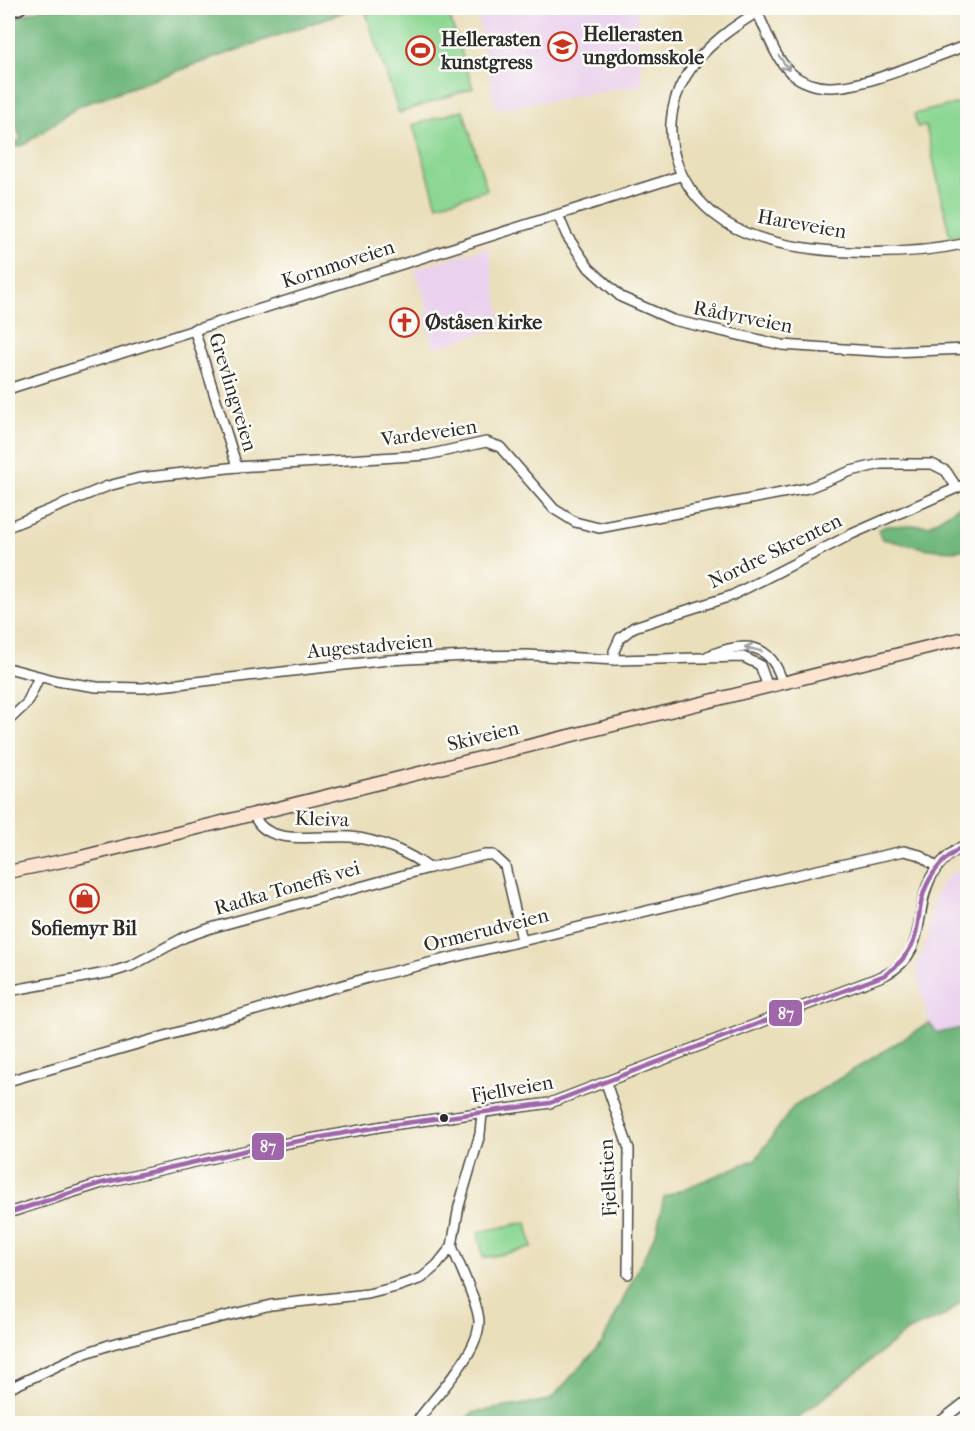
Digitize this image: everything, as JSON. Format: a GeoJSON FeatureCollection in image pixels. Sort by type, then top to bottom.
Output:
{"type":"FeatureCollection","features":[{"type":"Feature","properties":{"kind":"main road","name":"Skiveien"},"geometry":{"type":"LineString","coordinates":[[8,872],[77,858],[968,637]]}},
{"type":"Feature","properties":{"kind":"street"},"geometry":{"type":"LineString","coordinates":[[8,12],[20,8]]}},
{"type":"Feature","properties":{"kind":"street"},"geometry":{"type":"LineString","coordinates":[[761,10],[781,61],[790,72],[804,81],[819,86],[849,85],[968,45]]}},
{"type":"Feature","properties":{"kind":"street","name":"Hareveien"},"geometry":{"type":"LineString","coordinates":[[761,10],[706,51],[685,78],[678,92],[671,126],[675,158],[680,176],[691,193],[724,221],[746,232],[771,240],[864,252],[934,249],[968,243]]}},
{"type":"Feature","properties":{"kind":"street","name":"Kornmoveien"},"geometry":{"type":"LineString","coordinates":[[8,389],[680,176]]}},
{"type":"Feature","properties":{"kind":"street","name":"Rådyrveien"},"geometry":{"type":"LineString","coordinates":[[558,215],[567,236],[589,268],[621,297],[673,321],[782,345],[889,352],[968,349]]}},
{"type":"Feature","properties":{"kind":"street","name":"Grevlingveien"},"geometry":{"type":"LineString","coordinates":[[194,329],[237,467]]}},
{"type":"Feature","properties":{"kind":"street","name":"Vardeveien"},"geometry":{"type":"LineString","coordinates":[[8,527],[108,486],[139,478],[237,467],[427,455],[486,442],[500,447],[554,509],[575,522],[599,528],[788,493],[881,464],[932,464],[946,471],[957,488]]}},
{"type":"Feature","properties":{"kind":"street","name":"Nordre Skrenten"},"geometry":{"type":"LineString","coordinates":[[615,660],[614,651],[620,638],[634,627],[731,596],[852,534],[968,483]]}},
{"type":"Feature","properties":{"kind":"street","name":"Augestadveien"},"geometry":{"type":"LineString","coordinates":[[706,657],[734,647],[748,646],[759,649],[775,662],[783,684]]}},
{"type":"Feature","properties":{"kind":"street","name":"Augestadveien"},"geometry":{"type":"LineString","coordinates":[[8,668],[39,677],[97,687],[143,688],[388,660],[457,656],[528,655],[615,660],[743,657],[756,662],[762,668],[768,687]]}},
{"type":"Feature","properties":{"kind":"street"},"geometry":{"type":"LineString","coordinates":[[8,721],[27,704],[39,677]]}},
{"type":"Feature","properties":{"kind":"street","name":"Kleiva"},"geometry":{"type":"LineString","coordinates":[[254,814],[258,825],[267,832],[294,837],[361,839],[407,854],[429,868]]}},
{"type":"Feature","properties":{"kind":"street"},"geometry":{"type":"LineString","coordinates":[[936,867],[968,843]]}},
{"type":"Feature","properties":{"kind":"street","name":"Ormerudveien"},"geometry":{"type":"LineString","coordinates":[[8,1081],[285,1001],[522,940],[899,852],[914,852],[936,867]]}},
{"type":"Feature","properties":{"kind":"street","name":"Radka Toneffs vei"},"geometry":{"type":"LineString","coordinates":[[8,992],[112,972],[131,966],[185,937],[211,928],[429,868],[485,855],[493,855],[505,866],[522,940]]}},
{"type":"Feature","properties":{"kind":"street","name":"Fjellveien"},"geometry":{"type":"LineString","coordinates":[[8,1213],[102,1183],[248,1150],[352,1131],[550,1103],[606,1083],[894,971],[906,961],[915,945],[923,894],[936,867]]}},
{"type":"Feature","properties":{"kind":"street","name":"Fjellstien"},"geometry":{"type":"LineString","coordinates":[[606,1083],[629,1149],[628,1274]]}},
{"type":"Feature","properties":{"kind":"street"},"geometry":{"type":"LineString","coordinates":[[8,1389],[80,1355],[112,1344],[271,1305],[368,1294],[422,1278],[437,1265],[452,1246],[459,1206],[480,1134],[482,1114]]}},
{"type":"Feature","properties":{"kind":"street"},"geometry":{"type":"LineString","coordinates":[[415,1424],[468,1354],[477,1336],[476,1308],[452,1246]]}},
{"type":"Feature","properties":{"kind":"street"},"geometry":{"type":"LineString","coordinates":[[937,1424],[968,1400]]}},
{"type":"Feature","properties":{"kind":"shaded area","name":"Hellerasten ungdomsskole"},"geometry":{"type":"Polygon","coordinates":[[[476,8],[637,8],[642,85],[496,109],[476,8]]]}},
{"type":"Feature","properties":{"kind":"shaded area"},"geometry":{"type":"Polygon","coordinates":[[[488,247],[502,327],[434,348],[424,315],[429,313],[415,269],[488,247]]]}},
{"type":"Feature","properties":{"kind":"shaded area"},"geometry":{"type":"Polygon","coordinates":[[[967,866],[967,1027],[938,1033],[929,1023],[916,968],[929,935],[930,915],[940,885],[950,874],[967,866]]]}},
{"type":"Feature","properties":{"kind":"green space"},"geometry":{"type":"Polygon","coordinates":[[[43,8],[355,8],[79,106],[25,144],[8,150],[8,145],[21,140],[8,101],[8,20],[43,8]]]}},
{"type":"Feature","properties":{"kind":"green space","name":"Hellerasten kunstgress"},"geometry":{"type":"Polygon","coordinates":[[[382,8],[447,8],[473,88],[399,113],[366,13],[382,8]]]}},
{"type":"Feature","properties":{"kind":"green space"},"geometry":{"type":"Polygon","coordinates":[[[967,101],[967,232],[950,237],[926,126],[917,127],[914,114],[967,101]]]}},
{"type":"Feature","properties":{"kind":"green space"},"geometry":{"type":"Polygon","coordinates":[[[463,110],[487,190],[437,205],[413,125],[463,110]]]}},
{"type":"Feature","properties":{"kind":"green space"},"geometry":{"type":"Polygon","coordinates":[[[967,501],[967,549],[947,551],[914,546],[882,539],[878,530],[886,526],[930,525],[967,501]]]}},
{"type":"Feature","properties":{"kind":"green space"},"geometry":{"type":"Polygon","coordinates":[[[929,1023],[938,1033],[967,1027],[967,1297],[946,1315],[908,1331],[792,1423],[458,1423],[475,1412],[550,1400],[602,1343],[657,1230],[664,1197],[756,1159],[793,1107],[929,1023]]]}},
{"type":"Feature","properties":{"kind":"green space"},"geometry":{"type":"Polygon","coordinates":[[[527,1222],[532,1248],[483,1258],[478,1232],[527,1222]]]}},
{"type":"Feature","properties":{"kind":"transit line","name":"87"},"geometry":{"type":"LineString","coordinates":[[8,1213],[102,1183],[248,1150],[384,1126],[550,1103],[885,975],[910,950],[918,926],[921,901],[933,874],[944,860],[968,843]]}},
{"type":"Feature","properties":{"kind":"place","name":"Hellerasten ungdomsskole"},"geometry":{"type":"Point","coordinates":[562,46]}},
{"type":"Feature","properties":{"kind":"place","name":"Hellerasten kunstgress"},"geometry":{"type":"Point","coordinates":[420,50]}},
{"type":"Feature","properties":{"kind":"place","name":"Øståsen kirke"},"geometry":{"type":"Point","coordinates":[404,322]}},
{"type":"Feature","properties":{"kind":"place","name":"Sofiemyr Bil"},"geometry":{"type":"Point","coordinates":[84,898]}}]}
